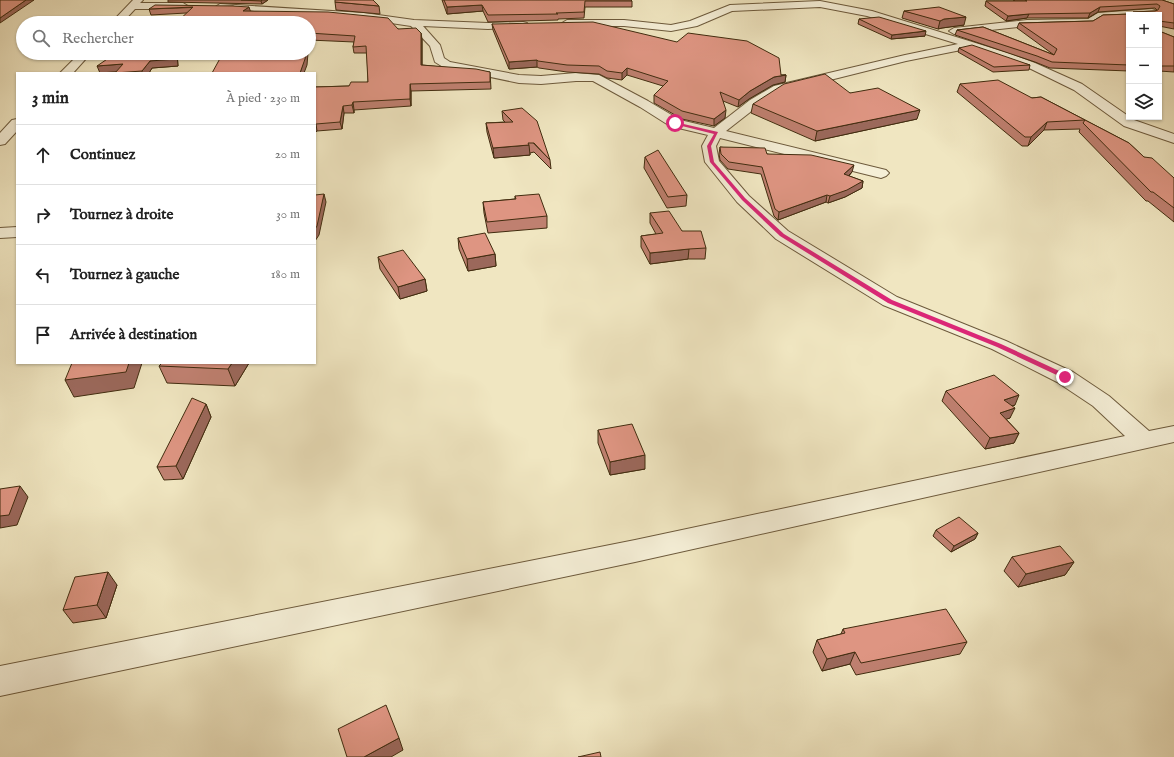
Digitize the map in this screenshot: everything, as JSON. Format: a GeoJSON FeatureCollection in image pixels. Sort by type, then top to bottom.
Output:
{"type":"FeatureCollection","features":[{"type":"Feature","properties":{"kind":"street"},"geometry":{"type":"LineString","coordinates":[[808,0],[825,2],[869,13],[1007,56],[1038,68],[1078,87],[1129,123],[1174,139]]}},
{"type":"Feature","properties":{"kind":"street"},"geometry":{"type":"LineString","coordinates":[[557,23],[624,23],[671,28],[693,24],[731,4],[825,2]]}},
{"type":"Feature","properties":{"kind":"street"},"geometry":{"type":"LineString","coordinates":[[123,16],[135,3],[197,7]]}},
{"type":"Feature","properties":{"kind":"street"},"geometry":{"type":"LineString","coordinates":[[212,7],[324,12],[414,23],[488,26],[534,24]]}},
{"type":"Feature","properties":{"kind":"street"},"geometry":{"type":"LineString","coordinates":[[933,33],[1027,23],[1091,22],[1098,16],[1126,14]]}},
{"type":"Feature","properties":{"kind":"street"},"geometry":{"type":"LineString","coordinates":[[414,23],[435,45],[439,60],[447,64],[519,79],[541,80],[576,77],[595,78],[644,104],[675,123],[881,173]]}},
{"type":"Feature","properties":{"kind":"street"},"geometry":{"type":"LineString","coordinates":[[970,45],[905,58],[778,89],[754,103],[716,133],[709,146],[712,162],[743,199],[782,235],[890,301],[999,345],[1065,377],[1101,400],[1145,441]]}},
{"type":"Feature","properties":{"kind":"street"},"geometry":{"type":"LineString","coordinates":[[67,72],[79,60]]}},
{"type":"Feature","properties":{"kind":"street"},"geometry":{"type":"LineString","coordinates":[[0,141],[16,124]]}},
{"type":"Feature","properties":{"kind":"street"},"geometry":{"type":"LineString","coordinates":[[0,233],[16,232]]}},
{"type":"Feature","properties":{"kind":"street"},"geometry":{"type":"LineString","coordinates":[[0,681],[635,551],[1174,434]]}},
{"type":"Feature","properties":{"kind":"building"},"geometry":{"type":"Polygon","coordinates":[[[0,0],[26,0],[0,18],[0,0]]]}},
{"type":"Feature","properties":{"kind":"building"},"geometry":{"type":"Polygon","coordinates":[[[241,0],[262,0],[261,1],[241,0]]]}},
{"type":"Feature","properties":{"kind":"building"},"geometry":{"type":"Polygon","coordinates":[[[335,0],[373,0],[379,6],[335,2],[335,0]]]}},
{"type":"Feature","properties":{"kind":"building"},"geometry":{"type":"Polygon","coordinates":[[[444,0],[632,1],[585,1],[584,12],[488,15],[482,5],[447,7],[444,0]]]}},
{"type":"Feature","properties":{"kind":"building"},"geometry":{"type":"Polygon","coordinates":[[[1025,0],[1162,0],[1174,4],[1174,23],[1162,21],[1162,12],[1133,12],[1158,10],[1160,6],[1157,4],[1100,7],[1090,13],[1029,14],[1008,16],[986,1],[1027,1],[1025,0]]]}},
{"type":"Feature","properties":{"kind":"building"},"geometry":{"type":"Polygon","coordinates":[[[155,5],[233,6],[249,7],[243,11],[328,12],[388,18],[398,29],[416,28],[421,33],[421,65],[476,69],[490,72],[490,82],[410,84],[410,99],[353,102],[352,105],[343,106],[340,122],[316,124],[316,87],[349,86],[351,82],[368,82],[366,46],[353,47],[355,36],[316,33],[316,16],[183,16],[193,7],[149,9],[155,5]]]}},
{"type":"Feature","properties":{"kind":"building"},"geometry":{"type":"Polygon","coordinates":[[[939,7],[966,17],[944,19],[940,21],[904,11],[939,7]]]}},
{"type":"Feature","properties":{"kind":"building"},"geometry":{"type":"Polygon","coordinates":[[[1126,14],[1126,65],[1052,62],[957,30],[983,27],[1054,55],[1057,49],[1019,23],[1093,21],[1103,15],[1126,14]]]}},
{"type":"Feature","properties":{"kind":"building"},"geometry":{"type":"Polygon","coordinates":[[[879,17],[926,31],[892,35],[859,19],[879,17]]]}},
{"type":"Feature","properties":{"kind":"building"},"geometry":{"type":"Polygon","coordinates":[[[593,22],[677,42],[688,33],[747,41],[779,58],[781,75],[786,75],[774,77],[750,91],[739,100],[720,92],[726,110],[714,119],[682,111],[654,95],[668,81],[627,68],[622,73],[607,71],[599,66],[567,65],[537,60],[509,62],[492,24],[593,22]]]}},
{"type":"Feature","properties":{"kind":"building"},"geometry":{"type":"Polygon","coordinates":[[[1162,32],[1174,37],[1174,66],[1162,66],[1162,32]]]}},
{"type":"Feature","properties":{"kind":"building"},"geometry":{"type":"Polygon","coordinates":[[[972,45],[1030,65],[994,67],[959,48],[972,45]]]}},
{"type":"Feature","properties":{"kind":"building"},"geometry":{"type":"Polygon","coordinates":[[[106,60],[163,60],[150,61],[142,71],[116,72],[123,64],[97,66],[106,60]]]}},
{"type":"Feature","properties":{"kind":"building"},"geometry":{"type":"Polygon","coordinates":[[[219,60],[305,60],[300,72],[213,72],[219,60]]]}},
{"type":"Feature","properties":{"kind":"building"},"geometry":{"type":"Polygon","coordinates":[[[825,74],[850,93],[878,88],[920,110],[817,131],[753,104],[784,84],[825,74]]]}},
{"type":"Feature","properties":{"kind":"building"},"geometry":{"type":"Polygon","coordinates":[[[998,80],[1032,98],[1041,97],[1085,120],[1047,122],[1031,137],[1025,137],[960,84],[998,80]]]}},
{"type":"Feature","properties":{"kind":"building"},"geometry":{"type":"Polygon","coordinates":[[[522,108],[537,121],[550,160],[534,143],[528,143],[529,145],[493,148],[486,123],[513,122],[502,111],[522,108]]]}},
{"type":"Feature","properties":{"kind":"building"},"geometry":{"type":"Polygon","coordinates":[[[1085,120],[1129,143],[1144,157],[1152,158],[1174,178],[1174,208],[1151,192],[1083,123],[1085,120]]]}},
{"type":"Feature","properties":{"kind":"building"},"geometry":{"type":"Polygon","coordinates":[[[720,147],[765,148],[767,154],[811,155],[854,165],[844,174],[863,181],[847,190],[830,196],[827,195],[779,212],[775,209],[762,167],[729,162],[721,154],[720,147]]]}},
{"type":"Feature","properties":{"kind":"building"},"geometry":{"type":"Polygon","coordinates":[[[658,150],[687,195],[668,197],[645,157],[658,150]]]}},
{"type":"Feature","properties":{"kind":"building"},"geometry":{"type":"Polygon","coordinates":[[[324,194],[316,228],[316,195],[324,194]]]}},
{"type":"Feature","properties":{"kind":"building"},"geometry":{"type":"Polygon","coordinates":[[[539,194],[547,216],[487,222],[483,202],[516,199],[515,196],[539,194]]]}},
{"type":"Feature","properties":{"kind":"building"},"geometry":{"type":"Polygon","coordinates":[[[669,211],[682,231],[701,231],[706,248],[650,253],[641,236],[663,233],[650,213],[669,211]]]}},
{"type":"Feature","properties":{"kind":"building"},"geometry":{"type":"Polygon","coordinates":[[[485,233],[495,254],[467,259],[458,238],[485,233]]]}},
{"type":"Feature","properties":{"kind":"building"},"geometry":{"type":"Polygon","coordinates":[[[403,250],[425,279],[398,287],[378,257],[403,250]]]}},
{"type":"Feature","properties":{"kind":"building"},"geometry":{"type":"Polygon","coordinates":[[[72,364],[129,364],[126,372],[65,380],[72,364]]]}},
{"type":"Feature","properties":{"kind":"building"},"geometry":{"type":"Polygon","coordinates":[[[161,364],[231,364],[228,369],[159,366],[161,364]]]}},
{"type":"Feature","properties":{"kind":"building"},"geometry":{"type":"Polygon","coordinates":[[[994,375],[1019,395],[1004,400],[1015,408],[1000,413],[1019,433],[990,438],[946,391],[994,375]]]}},
{"type":"Feature","properties":{"kind":"building"},"geometry":{"type":"Polygon","coordinates":[[[192,398],[206,404],[176,466],[157,467],[192,398]]]}},
{"type":"Feature","properties":{"kind":"building"},"geometry":{"type":"Polygon","coordinates":[[[632,424],[645,455],[610,462],[598,430],[632,424]]]}},
{"type":"Feature","properties":{"kind":"building"},"geometry":{"type":"Polygon","coordinates":[[[20,486],[9,515],[0,516],[0,489],[20,486]]]}},
{"type":"Feature","properties":{"kind":"building"},"geometry":{"type":"Polygon","coordinates":[[[959,517],[978,533],[954,546],[936,530],[959,517]]]}},
{"type":"Feature","properties":{"kind":"building"},"geometry":{"type":"Polygon","coordinates":[[[1060,546],[1074,562],[1026,574],[1012,557],[1060,546]]]}},
{"type":"Feature","properties":{"kind":"building"},"geometry":{"type":"Polygon","coordinates":[[[108,572],[97,605],[63,610],[75,577],[108,572]]]}},
{"type":"Feature","properties":{"kind":"building"},"geometry":{"type":"Polygon","coordinates":[[[946,609],[967,642],[861,663],[855,652],[827,659],[817,640],[845,633],[843,629],[946,609]]]}},
{"type":"Feature","properties":{"kind":"building"},"geometry":{"type":"Polygon","coordinates":[[[386,705],[399,738],[364,757],[347,757],[338,729],[386,705]]]}},
{"type":"Feature","properties":{"kind":"building"},"geometry":{"type":"Polygon","coordinates":[[[600,752],[601,757],[578,757],[600,752]]]}},
{"type":"Feature","properties":{"kind":"route"},"geometry":{"type":"LineString","coordinates":[[675,123],[716,133],[709,146],[712,162],[743,199],[782,235],[890,301],[999,345],[1065,377]]}}]}
